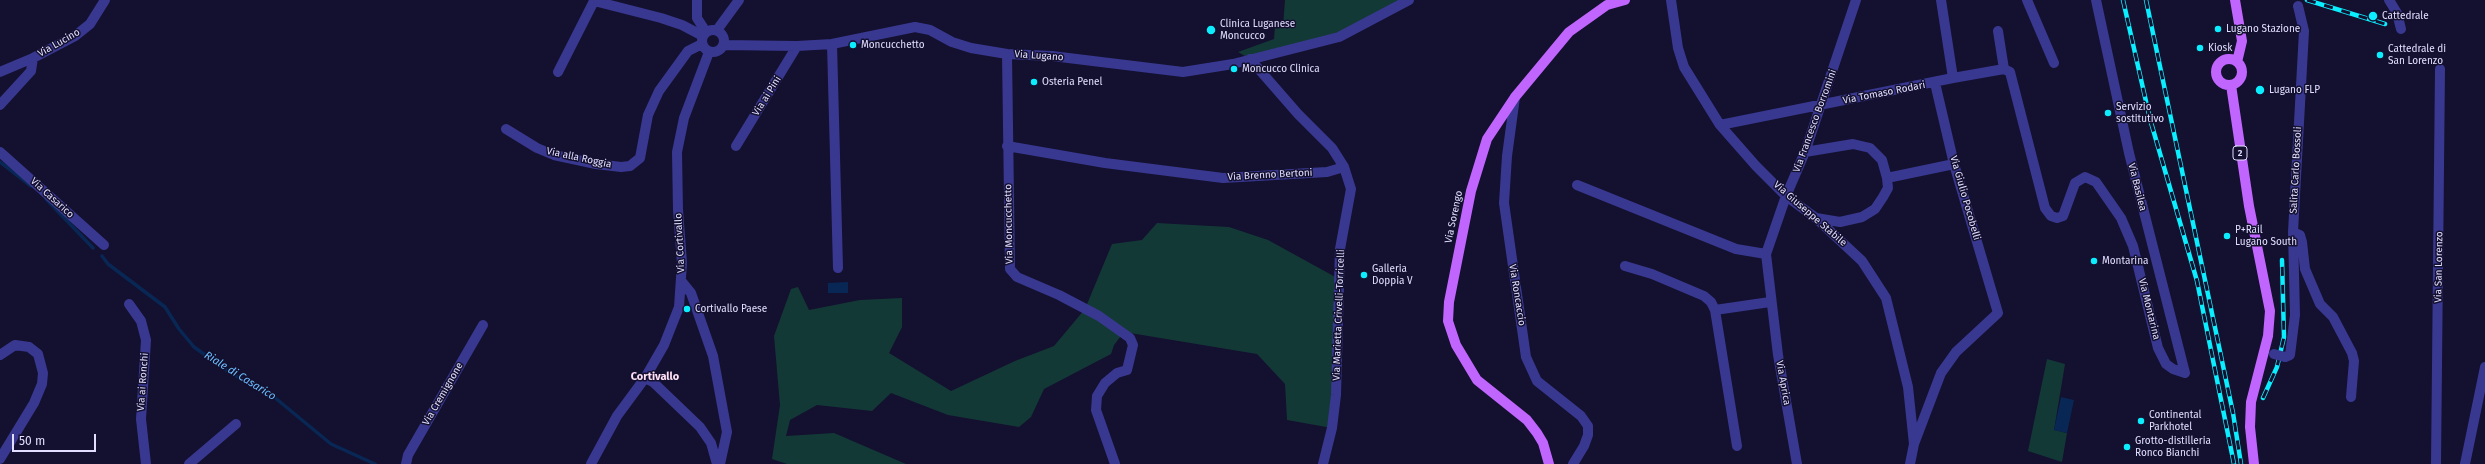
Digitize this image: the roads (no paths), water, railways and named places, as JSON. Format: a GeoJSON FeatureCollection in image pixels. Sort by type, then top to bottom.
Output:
{"type":"FeatureCollection","features":[{"type":"Feature","properties":{"kind":"main road","name":"Via Sorengo"},"geometry":{"type":"LineString","coordinates":[[1549,464],[1543,443],[1527,420],[1477,380],[1456,346],[1448,321],[1449,302],[1471,191],[1487,139],[1515,97],[1569,32],[1607,5],[1625,0]]}},
{"type":"Feature","properties":{"kind":"main road"},"geometry":{"type":"LineString","coordinates":[[2234,0],[2242,41],[2237,62]]}},
{"type":"Feature","properties":{"kind":"main road"},"geometry":{"type":"LineString","coordinates":[[2230,59],[2237,62],[2242,68],[2242,75],[2238,82],[2231,86],[2221,83],[2217,77],[2216,70],[2223,61],[2230,59]]}},
{"type":"Feature","properties":{"kind":"main road","name":"2"},"geometry":{"type":"LineString","coordinates":[[2231,86],[2250,213],[2268,300],[2270,353],[2251,402],[2254,464]]}},
{"type":"Feature","properties":{"kind":"street","name":"Via Lucino"},"geometry":{"type":"LineString","coordinates":[[0,72],[33,58],[75,36],[90,24],[105,0]]}},
{"type":"Feature","properties":{"kind":"street"},"geometry":{"type":"LineString","coordinates":[[558,72],[594,0],[682,25],[708,39],[720,50],[724,45],[724,38],[708,39]]}},
{"type":"Feature","properties":{"kind":"street"},"geometry":{"type":"LineString","coordinates":[[697,0],[698,18],[708,39]]}},
{"type":"Feature","properties":{"kind":"street","name":"Via Cortivallo"},"geometry":{"type":"LineString","coordinates":[[591,464],[618,416],[645,378],[673,324],[682,282],[678,152],[684,118],[708,39],[739,0]]}},
{"type":"Feature","properties":{"kind":"street","name":"Via Lugano"},"geometry":{"type":"LineString","coordinates":[[724,45],[798,46],[832,44],[914,27],[930,30],[958,44],[1007,54],[1052,56],[1182,72],[1205,69],[1250,59],[1339,37],[1409,0]]}},
{"type":"Feature","properties":{"kind":"street","name":"Via Giuseppe Stabile"},"geometry":{"type":"LineString","coordinates":[[1671,0],[1678,48],[1684,67],[1720,125],[1756,166],[1786,196],[1816,218],[1862,261],[1886,298],[1897,336],[1908,387],[1914,444]]}},
{"type":"Feature","properties":{"kind":"street","name":"Via Francesco Borromini"},"geometry":{"type":"LineString","coordinates":[[1766,254],[1786,196],[1805,152],[1856,0]]}},
{"type":"Feature","properties":{"kind":"street"},"geometry":{"type":"LineString","coordinates":[[1941,0],[1954,78]]}},
{"type":"Feature","properties":{"kind":"street"},"geometry":{"type":"LineString","coordinates":[[2027,0],[2054,62]]}},
{"type":"Feature","properties":{"kind":"street","name":"Via Basilea"},"geometry":{"type":"LineString","coordinates":[[2096,0],[2133,171],[2185,372]]}},
{"type":"Feature","properties":{"kind":"street"},"geometry":{"type":"LineString","coordinates":[[2389,0],[2397,13],[2401,29]]}},
{"type":"Feature","properties":{"kind":"street","name":"Salita Carlo Bossoli"},"geometry":{"type":"LineString","coordinates":[[2270,353],[2285,357],[2290,355],[2295,315],[2293,232],[2304,31],[2298,6]]}},
{"type":"Feature","properties":{"kind":"street"},"geometry":{"type":"LineString","coordinates":[[1998,31],[2004,69]]}},
{"type":"Feature","properties":{"kind":"street","name":"Via alla Roggia"},"geometry":{"type":"LineString","coordinates":[[506,129],[537,148],[554,155],[596,164],[621,167],[630,166],[640,158],[648,115],[659,91],[688,51],[708,39]]}},
{"type":"Feature","properties":{"kind":"street"},"geometry":{"type":"LineString","coordinates":[[832,44],[838,268]]}},
{"type":"Feature","properties":{"kind":"street","name":"Via ai Pini"},"geometry":{"type":"LineString","coordinates":[[736,146],[798,46]]}},
{"type":"Feature","properties":{"kind":"street","name":"Via Moncucchetto"},"geometry":{"type":"LineString","coordinates":[[1007,54],[1007,146],[1010,269],[1017,277],[1059,295],[1124,332],[1130,338],[1133,346],[1127,370],[1117,374],[1105,383],[1097,396],[1096,410],[1115,464]]}},
{"type":"Feature","properties":{"kind":"street"},"geometry":{"type":"LineString","coordinates":[[0,105],[31,72],[33,58]]}},
{"type":"Feature","properties":{"kind":"street"},"geometry":{"type":"LineString","coordinates":[[1250,59],[1298,114],[1332,148],[1344,166]]}},
{"type":"Feature","properties":{"kind":"street","name":"Via Tomaso Rodari"},"geometry":{"type":"LineString","coordinates":[[1720,125],[2004,69]]}},
{"type":"Feature","properties":{"kind":"street","name":"Via Montarina"},"geometry":{"type":"LineString","coordinates":[[2004,69],[2010,72],[2040,198],[2051,216],[2057,218],[2063,216],[2075,183],[2085,177],[2096,182],[2121,218],[2133,246],[2158,348],[2166,364],[2172,369],[2185,372]]}},
{"type":"Feature","properties":{"kind":"street","name":"Via San Lorenzo"},"geometry":{"type":"LineString","coordinates":[[2436,464],[2440,69]]}},
{"type":"Feature","properties":{"kind":"street","name":"Via Giulio Pocobelli"},"geometry":{"type":"LineString","coordinates":[[1914,444],[1941,373],[1956,352],[1998,313],[1954,164],[1935,83]]}},
{"type":"Feature","properties":{"kind":"street","name":"Via Roncaccio"},"geometry":{"type":"LineString","coordinates":[[1515,97],[1507,156],[1504,203],[1526,357],[1537,381],[1581,416],[1588,426],[1588,435],[1584,446],[1573,464]]}},
{"type":"Feature","properties":{"kind":"street"},"geometry":{"type":"LineString","coordinates":[[1805,152],[1853,144],[1870,148],[1882,160],[1888,178],[1888,188],[1883,198],[1875,209],[1862,217],[1840,222],[1816,218]]}},
{"type":"Feature","properties":{"kind":"street","name":"Via Brenno Bertoni"},"geometry":{"type":"LineString","coordinates":[[1007,146],[1105,163],[1223,178],[1327,172],[1344,166]]}},
{"type":"Feature","properties":{"kind":"street","name":"Via Casarico"},"geometry":{"type":"LineString","coordinates":[[0,152],[104,245]]}},
{"type":"Feature","properties":{"kind":"street"},"geometry":{"type":"LineString","coordinates":[[1888,178],[1954,164]]}},
{"type":"Feature","properties":{"kind":"street","name":"Via Marietta Crivelli-Torricelli"},"geometry":{"type":"LineString","coordinates":[[1323,464],[1334,414],[1340,249],[1351,189],[1344,166]]}},
{"type":"Feature","properties":{"kind":"street"},"geometry":{"type":"LineString","coordinates":[[1577,185],[1736,250],[1766,254]]}},
{"type":"Feature","properties":{"kind":"street"},"geometry":{"type":"LineString","coordinates":[[2293,232],[2300,235],[2305,268],[2320,304],[2333,317],[2352,353],[2354,361],[2351,397]]}},
{"type":"Feature","properties":{"kind":"street","name":"Via Aprica"},"geometry":{"type":"LineString","coordinates":[[1766,254],[1770,302],[1797,464]]}},
{"type":"Feature","properties":{"kind":"street"},"geometry":{"type":"LineString","coordinates":[[1625,266],[1652,274],[1704,296],[1711,302],[1715,310],[1737,446]]}},
{"type":"Feature","properties":{"kind":"street"},"geometry":{"type":"LineString","coordinates":[[682,282],[691,293],[713,356],[727,432],[719,464]]}},
{"type":"Feature","properties":{"kind":"street"},"geometry":{"type":"LineString","coordinates":[[1715,310],[1770,302]]}},
{"type":"Feature","properties":{"kind":"street","name":"Via ai Ronchi"},"geometry":{"type":"LineString","coordinates":[[129,304],[141,321],[146,340],[141,419],[146,464]]}},
{"type":"Feature","properties":{"kind":"street","name":"Via Cremignone"},"geometry":{"type":"LineString","coordinates":[[406,464],[408,456],[483,325]]}},
{"type":"Feature","properties":{"kind":"street"},"geometry":{"type":"LineString","coordinates":[[0,355],[15,345],[29,347],[38,354],[42,372],[42,384],[34,402],[0,459]]}},
{"type":"Feature","properties":{"kind":"street"},"geometry":{"type":"LineString","coordinates":[[2465,464],[2485,367]]}},
{"type":"Feature","properties":{"kind":"street"},"geometry":{"type":"LineString","coordinates":[[645,378],[653,382],[700,427],[711,443],[719,464]]}},
{"type":"Feature","properties":{"kind":"street"},"geometry":{"type":"LineString","coordinates":[[190,464],[236,424]]}},
{"type":"Feature","properties":{"kind":"street"},"geometry":{"type":"LineString","coordinates":[[1910,464],[1914,444]]}},
{"type":"Feature","properties":{"kind":"water"},"geometry":{"type":"Polygon","coordinates":[[[848,282],[848,293],[828,293],[828,283],[848,282]]]}},
{"type":"Feature","properties":{"kind":"water"},"geometry":{"type":"Polygon","coordinates":[[[2061,397],[2074,400],[2067,433],[2054,430],[2061,397]]]}},
{"type":"Feature","properties":{"kind":"waterway","name":"Riale di Casarico"},"geometry":{"type":"LineString","coordinates":[[0,162],[31,186]]}},
{"type":"Feature","properties":{"kind":"waterway","name":"Riale di Casarico"},"geometry":{"type":"LineString","coordinates":[[46,199],[93,248]]}},
{"type":"Feature","properties":{"kind":"waterway","name":"Riale di Casarico"},"geometry":{"type":"LineString","coordinates":[[102,256],[108,264],[165,307],[179,329],[194,347],[232,374],[268,392],[331,444],[375,464]]}},
{"type":"Feature","properties":{"kind":"railway"},"geometry":{"type":"LineString","coordinates":[[2123,0],[2150,119],[2197,281],[2234,464]]}},
{"type":"Feature","properties":{"kind":"railway"},"geometry":{"type":"LineString","coordinates":[[2146,0],[2233,413],[2241,464]]}},
{"type":"Feature","properties":{"kind":"railway"},"geometry":{"type":"LineString","coordinates":[[2307,0],[2385,24]]}},
{"type":"Feature","properties":{"kind":"railway"},"geometry":{"type":"LineString","coordinates":[[2263,398],[2277,367],[2284,337],[2282,260]]}},
{"type":"Feature","properties":{"kind":"place","name":"Cattedrale"},"geometry":{"type":"Point","coordinates":[2373,16]}},
{"type":"Feature","properties":{"kind":"place","name":"Lugano Stazione"},"geometry":{"type":"Point","coordinates":[2218,29]}},
{"type":"Feature","properties":{"kind":"place","name":"Clinica Luganese Moncucco"},"geometry":{"type":"Point","coordinates":[1211,30]}},
{"type":"Feature","properties":{"kind":"place","name":"Moncucchetto"},"geometry":{"type":"Point","coordinates":[853,45]}},
{"type":"Feature","properties":{"kind":"place","name":"Kiosk"},"geometry":{"type":"Point","coordinates":[2200,48]}},
{"type":"Feature","properties":{"kind":"place","name":"Cattedrale di San Lorenzo"},"geometry":{"type":"Point","coordinates":[2380,55]}},
{"type":"Feature","properties":{"kind":"place","name":"Moncucco Clinica"},"geometry":{"type":"Point","coordinates":[1234,69]}},
{"type":"Feature","properties":{"kind":"place","name":"Osteria Penel"},"geometry":{"type":"Point","coordinates":[1034,82]}},
{"type":"Feature","properties":{"kind":"place","name":"Lugano FLP"},"geometry":{"type":"Point","coordinates":[2260,90]}},
{"type":"Feature","properties":{"kind":"place","name":"Servizio sostitutivo"},"geometry":{"type":"Point","coordinates":[2108,113]}},
{"type":"Feature","properties":{"kind":"place","name":"P+Rail Lugano South"},"geometry":{"type":"Point","coordinates":[2227,236]}},
{"type":"Feature","properties":{"kind":"place","name":"Montarina"},"geometry":{"type":"Point","coordinates":[2094,261]}},
{"type":"Feature","properties":{"kind":"place","name":"Galleria Doppia V"},"geometry":{"type":"Point","coordinates":[1364,275]}},
{"type":"Feature","properties":{"kind":"place","name":"Cortivallo Paese"},"geometry":{"type":"Point","coordinates":[687,309]}},
{"type":"Feature","properties":{"kind":"place","name":"Continental Parkhotel"},"geometry":{"type":"Point","coordinates":[2141,421]}},
{"type":"Feature","properties":{"kind":"place","name":"Grotto-distilleria Ronco Bianchi"},"geometry":{"type":"Point","coordinates":[2127,447]}},
{"type":"Feature","properties":{"kind":"district","name":"Cortivallo"},"geometry":{"type":"Point","coordinates":[655,377]}}]}
